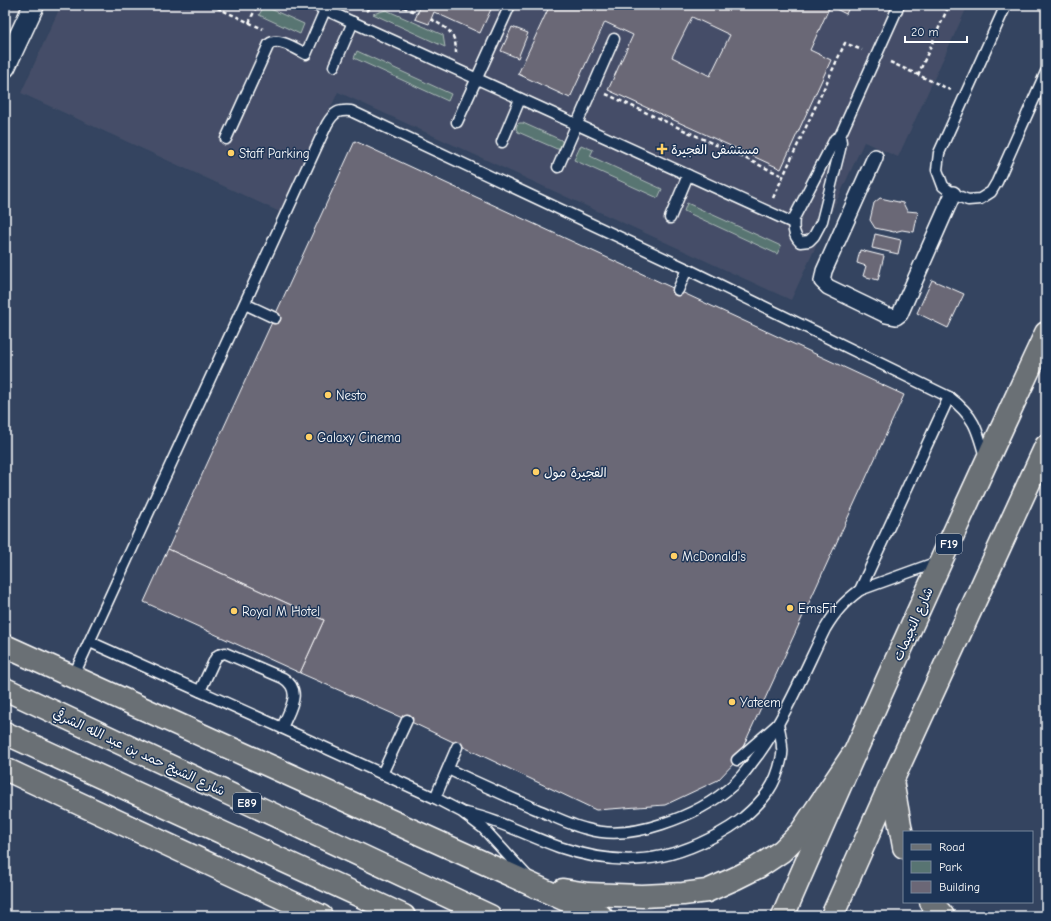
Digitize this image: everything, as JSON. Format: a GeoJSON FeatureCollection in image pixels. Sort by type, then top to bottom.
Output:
{"type":"FeatureCollection","features":[{"type":"Feature","properties":{"kind":"main road","name":"شارع النجيمات"},"geometry":{"type":"LineString","coordinates":[[784,916],[852,756],[1046,333]]}},
{"type":"Feature","properties":{"kind":"main road"},"geometry":{"type":"LineString","coordinates":[[832,916],[892,781],[1046,446]]}},
{"type":"Feature","properties":{"kind":"main road"},"geometry":{"type":"LineString","coordinates":[[5,646],[601,916]]}},
{"type":"Feature","properties":{"kind":"main road","name":"شارع الشيخ حمد بن عبد الله الشرقي"},"geometry":{"type":"LineString","coordinates":[[5,689],[490,916]]}},
{"type":"Feature","properties":{"kind":"main road"},"geometry":{"type":"LineString","coordinates":[[5,733],[404,916]]}},
{"type":"Feature","properties":{"kind":"main road"},"geometry":{"type":"LineString","coordinates":[[533,884],[588,894],[642,896],[707,891],[758,867],[782,851],[801,832],[852,756]]}},
{"type":"Feature","properties":{"kind":"main road"},"geometry":{"type":"LineString","coordinates":[[5,769],[321,916]]}},
{"type":"Feature","properties":{"kind":"main road"},"geometry":{"type":"LineString","coordinates":[[892,781],[903,842]]}},
{"type":"Feature","properties":{"kind":"main road"},"geometry":{"type":"LineString","coordinates":[[931,903],[942,916]]}},
{"type":"Feature","properties":{"kind":"street"},"geometry":{"type":"LineString","coordinates":[[5,67],[34,5]]}},
{"type":"Feature","properties":{"kind":"street"},"geometry":{"type":"LineString","coordinates":[[875,157],[824,271],[822,281],[828,287],[886,315],[896,317],[900,314],[952,194]]}},
{"type":"Feature","properties":{"kind":"lane"},"geometry":{"type":"LineString","coordinates":[[315,5],[793,223]]}},
{"type":"Feature","properties":{"kind":"lane"},"geometry":{"type":"LineString","coordinates":[[457,122],[510,5]]}},
{"type":"Feature","properties":{"kind":"lane"},"geometry":{"type":"LineString","coordinates":[[840,136],[840,149],[822,221],[814,236],[809,241],[800,242],[794,234],[794,218],[831,146],[840,136],[899,5]]}},
{"type":"Feature","properties":{"kind":"lane"},"geometry":{"type":"LineString","coordinates":[[1006,5],[939,153],[937,170],[943,186],[952,194],[968,200],[980,199],[990,192],[997,182],[1046,72]]}},
{"type":"Feature","properties":{"kind":"lane"},"geometry":{"type":"LineString","coordinates":[[226,138],[270,44],[274,41],[279,41],[306,54],[325,10]]}},
{"type":"Feature","properties":{"kind":"lane"},"geometry":{"type":"LineString","coordinates":[[334,66],[353,22]]}},
{"type":"Feature","properties":{"kind":"lane"},"geometry":{"type":"LineString","coordinates":[[558,168],[614,39]]}},
{"type":"Feature","properties":{"kind":"lane"},"geometry":{"type":"LineString","coordinates":[[502,142],[520,98]]}},
{"type":"Feature","properties":{"kind":"lane"},"geometry":{"type":"LineString","coordinates":[[74,677],[331,117],[336,112],[342,110],[351,111],[687,269],[949,397],[962,406],[972,419],[979,432],[986,461]]}},
{"type":"Feature","properties":{"kind":"lane"},"geometry":{"type":"LineString","coordinates":[[670,218],[688,175]]}},
{"type":"Feature","properties":{"kind":"lane"},"geometry":{"type":"LineString","coordinates":[[678,290],[687,269]]}},
{"type":"Feature","properties":{"kind":"lane"},"geometry":{"type":"LineString","coordinates":[[245,304],[275,318]]}},
{"type":"Feature","properties":{"kind":"lane"},"geometry":{"type":"LineString","coordinates":[[860,590],[949,397]]}},
{"type":"Feature","properties":{"kind":"lane"},"geometry":{"type":"LineString","coordinates":[[448,769],[587,830],[624,832],[653,827],[679,819],[718,797],[733,785],[744,773],[778,724],[833,614],[844,602],[860,590],[941,560]]}},
{"type":"Feature","properties":{"kind":"lane"},"geometry":{"type":"LineString","coordinates":[[90,642],[282,728],[435,798],[462,812],[483,828],[533,884]]}},
{"type":"Feature","properties":{"kind":"lane"},"geometry":{"type":"LineString","coordinates":[[200,691],[215,658],[224,653],[276,675],[290,682],[294,694],[282,728]]}},
{"type":"Feature","properties":{"kind":"lane"},"geometry":{"type":"LineString","coordinates":[[382,774],[407,720]]}},
{"type":"Feature","properties":{"kind":"lane"},"geometry":{"type":"LineString","coordinates":[[736,760],[778,724]]}},
{"type":"Feature","properties":{"kind":"lane"},"geometry":{"type":"LineString","coordinates":[[462,812],[485,817],[558,846],[587,855],[610,859],[640,860],[672,854],[690,848],[717,835],[738,822],[758,805],[770,789],[779,772],[783,749],[778,724]]}},
{"type":"Feature","properties":{"kind":"lane"},"geometry":{"type":"LineString","coordinates":[[435,798],[457,747]]}},
{"type":"Feature","properties":{"kind":"path"},"geometry":{"type":"LineString","coordinates":[[211,5],[216,6],[269,32]]}},
{"type":"Feature","properties":{"kind":"path"},"geometry":{"type":"LineString","coordinates":[[249,23],[257,5]]}},
{"type":"Feature","properties":{"kind":"path"},"geometry":{"type":"LineString","coordinates":[[397,5],[418,13]]}},
{"type":"Feature","properties":{"kind":"path"},"geometry":{"type":"LineString","coordinates":[[918,75],[949,5]]}},
{"type":"Feature","properties":{"kind":"path"},"geometry":{"type":"LineString","coordinates":[[431,19],[453,34],[456,43],[456,70]]}},
{"type":"Feature","properties":{"kind":"path"},"geometry":{"type":"LineString","coordinates":[[593,88],[783,176]]}},
{"type":"Feature","properties":{"kind":"shaded area","name":"مستشفى الفجيرة"},"geometry":{"type":"Polygon","coordinates":[[[61,5],[968,5],[898,157],[864,142],[791,300],[338,92],[282,213],[21,93],[61,5]]]}},
{"type":"Feature","properties":{"kind":"green space"},"geometry":{"type":"Polygon","coordinates":[[[264,6],[304,24],[300,34],[259,15],[264,6]]]}},
{"type":"Feature","properties":{"kind":"green space"},"geometry":{"type":"Polygon","coordinates":[[[386,10],[443,35],[445,47],[373,14],[386,10]]]}},
{"type":"Feature","properties":{"kind":"green space"},"geometry":{"type":"Polygon","coordinates":[[[357,51],[451,94],[448,101],[354,58],[357,51]]]}},
{"type":"Feature","properties":{"kind":"green space"},"geometry":{"type":"Polygon","coordinates":[[[519,123],[523,123],[561,140],[563,143],[560,149],[518,132],[516,129],[519,123]]]}},
{"type":"Feature","properties":{"kind":"green space"},"geometry":{"type":"Polygon","coordinates":[[[581,145],[593,150],[590,156],[662,189],[658,198],[574,160],[581,145]]]}},
{"type":"Feature","properties":{"kind":"green space"},"geometry":{"type":"Polygon","coordinates":[[[687,203],[781,246],[777,254],[684,211],[687,203]]]}},
{"type":"Feature","properties":{"kind":"building"},"geometry":{"type":"Polygon","coordinates":[[[419,5],[493,5],[480,33],[434,12],[429,24],[415,19],[421,6],[419,5]]]}},
{"type":"Feature","properties":{"kind":"building"},"geometry":{"type":"Polygon","coordinates":[[[550,5],[850,5],[846,14],[830,6],[810,50],[831,60],[781,169],[608,90],[633,35],[605,22],[570,98],[518,74],[550,5]],[[692,17],[672,57],[710,76],[730,35],[692,17]]]}},
{"type":"Feature","properties":{"kind":"building"},"geometry":{"type":"Polygon","coordinates":[[[512,27],[528,33],[518,58],[501,51],[512,27]]]}},
{"type":"Feature","properties":{"kind":"building","name":"الفجيرة مول"},"geometry":{"type":"Polygon","coordinates":[[[355,141],[904,395],[737,760],[718,780],[665,805],[596,810],[407,720],[300,673],[324,620],[168,549],[355,141]]]}},
{"type":"Feature","properties":{"kind":"building"},"geometry":{"type":"Polygon","coordinates":[[[880,198],[903,203],[907,211],[918,212],[914,232],[902,230],[894,232],[875,228],[870,220],[874,203],[880,198]]]}},
{"type":"Feature","properties":{"kind":"building"},"geometry":{"type":"Polygon","coordinates":[[[875,234],[901,240],[898,254],[872,248],[875,234]]]}},
{"type":"Feature","properties":{"kind":"building"},"geometry":{"type":"Polygon","coordinates":[[[860,250],[884,256],[878,280],[863,276],[866,266],[857,263],[860,250]]]}},
{"type":"Feature","properties":{"kind":"building"},"geometry":{"type":"Polygon","coordinates":[[[932,280],[964,294],[948,328],[917,313],[932,280]]]}},
{"type":"Feature","properties":{"kind":"building","name":"Royal M Hotel"},"geometry":{"type":"Polygon","coordinates":[[[168,549],[324,620],[300,673],[144,602],[168,549]]]}},
{"type":"Feature","properties":{"kind":"place","name":"مستشفى الفجيرة"},"geometry":{"type":"Point","coordinates":[662,149]}},
{"type":"Feature","properties":{"kind":"place","name":"Staff Parking"},"geometry":{"type":"Point","coordinates":[231,153]}},
{"type":"Feature","properties":{"kind":"place","name":"Nesto"},"geometry":{"type":"Point","coordinates":[328,395]}},
{"type":"Feature","properties":{"kind":"place","name":"Galaxy Cinema"},"geometry":{"type":"Point","coordinates":[309,437]}},
{"type":"Feature","properties":{"kind":"place","name":"الفجيرة مول"},"geometry":{"type":"Point","coordinates":[536,472]}},
{"type":"Feature","properties":{"kind":"place","name":"McDonald's"},"geometry":{"type":"Point","coordinates":[674,556]}},
{"type":"Feature","properties":{"kind":"place","name":"EmsFit"},"geometry":{"type":"Point","coordinates":[790,608]}},
{"type":"Feature","properties":{"kind":"place","name":"Royal M Hotel"},"geometry":{"type":"Point","coordinates":[234,611]}},
{"type":"Feature","properties":{"kind":"place","name":"Yateem"},"geometry":{"type":"Point","coordinates":[732,702]}}]}
